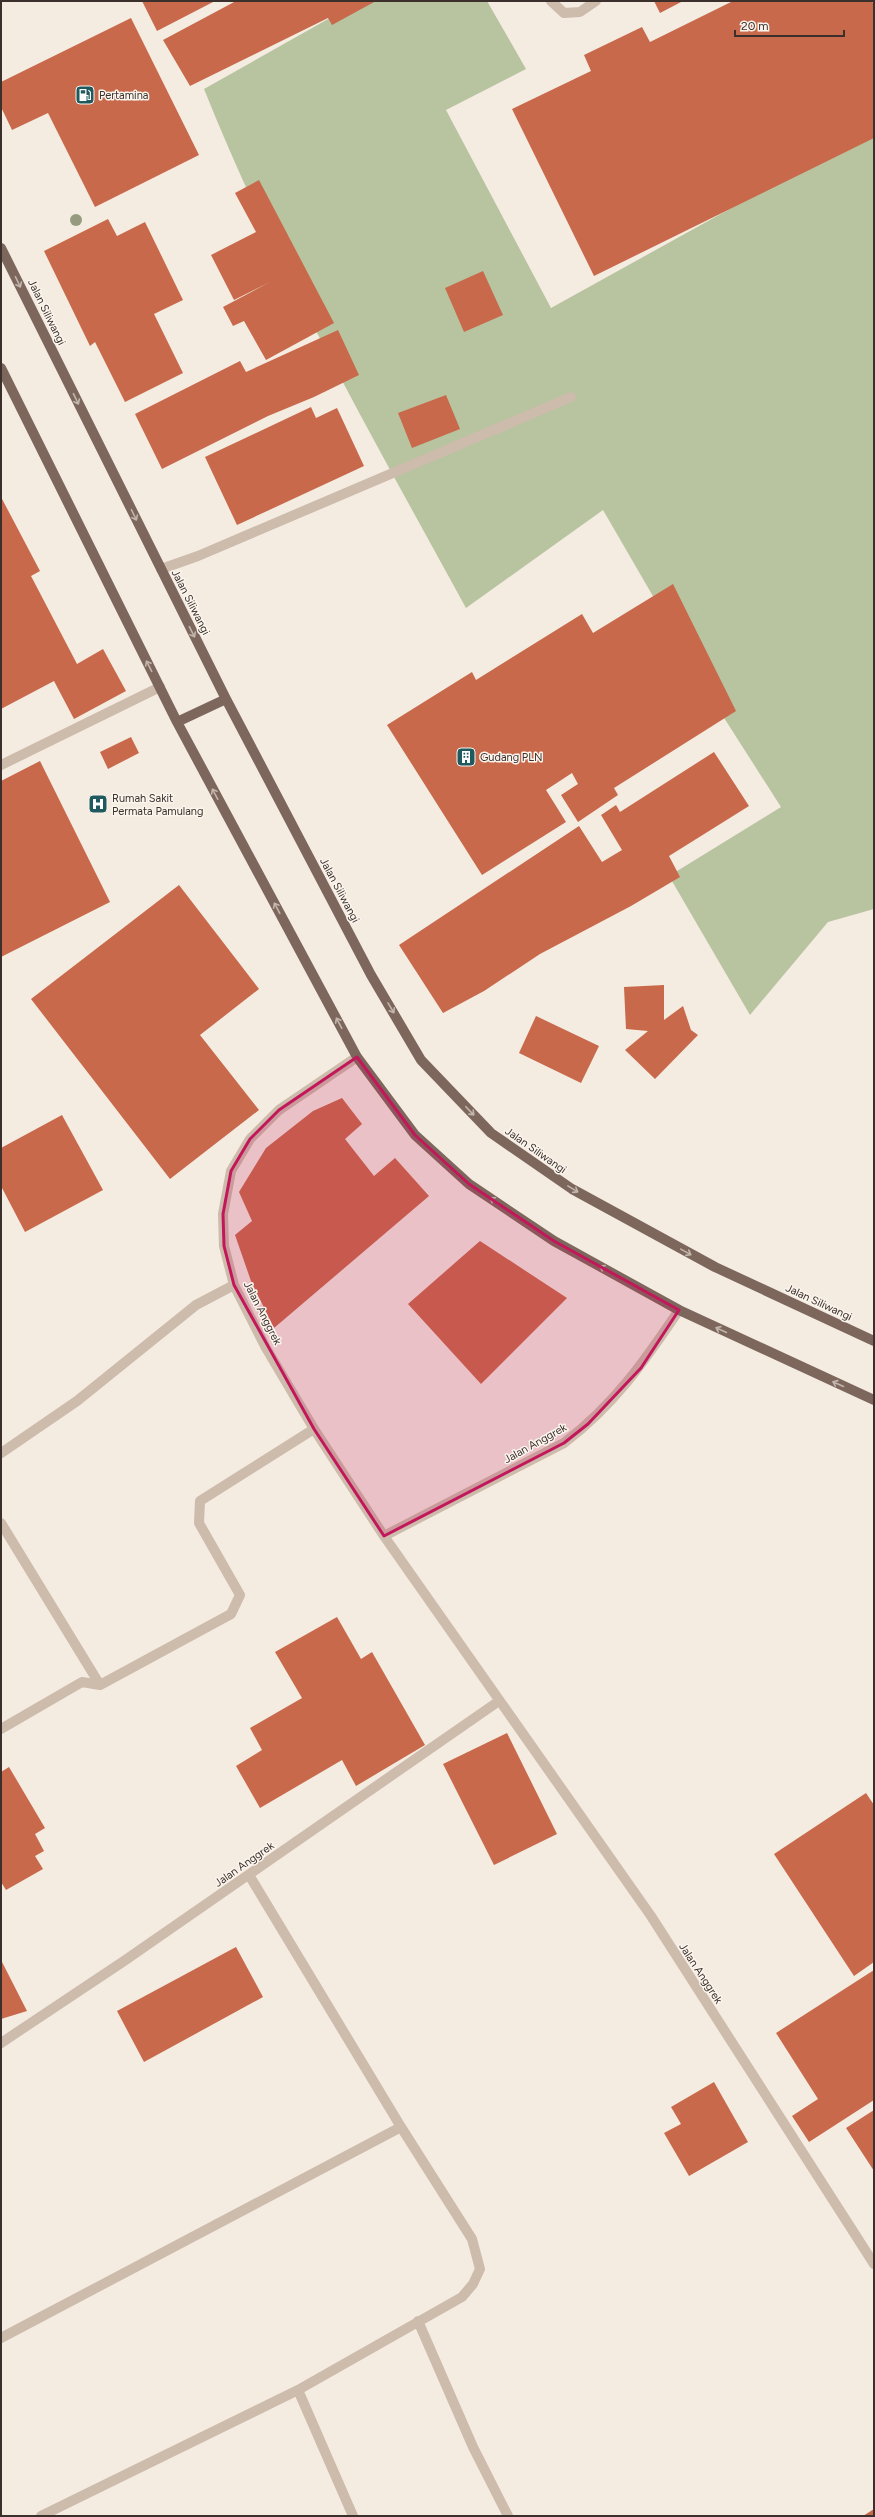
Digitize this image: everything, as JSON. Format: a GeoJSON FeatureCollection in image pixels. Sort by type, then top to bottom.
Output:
{"type":"FeatureCollection","features":[{"type":"Feature","properties":{"kind":"main road","name":"Jalan Siliwangi"},"geometry":{"type":"LineString","coordinates":[[1,248],[226,698],[370,975],[422,1060],[490,1133],[572,1189],[714,1267],[874,1341]]}},
{"type":"Feature","properties":{"kind":"main road"},"geometry":{"type":"LineString","coordinates":[[1,368],[177,722],[357,1057],[415,1135],[469,1184],[554,1241],[679,1310],[874,1400]]}},
{"type":"Feature","properties":{"kind":"main road"},"geometry":{"type":"LineString","coordinates":[[177,722],[226,698]]}},
{"type":"Feature","properties":{"kind":"street"},"geometry":{"type":"LineString","coordinates":[[551,1],[564,13],[580,12],[596,1]]}},
{"type":"Feature","properties":{"kind":"street"},"geometry":{"type":"LineString","coordinates":[[161,569],[198,556],[571,397]]}},
{"type":"Feature","properties":{"kind":"street"},"geometry":{"type":"LineString","coordinates":[[1,765],[160,687]]}},
{"type":"Feature","properties":{"kind":"street","name":"Jalan Anggrek"},"geometry":{"type":"LineString","coordinates":[[357,1057],[279,1110],[250,1139],[232,1170],[223,1214],[224,1246],[234,1285],[266,1348],[314,1429],[384,1536],[651,1916],[874,2264]]}},
{"type":"Feature","properties":{"kind":"street"},"geometry":{"type":"LineString","coordinates":[[1,1453],[78,1401],[196,1305],[234,1285]]}},
{"type":"Feature","properties":{"kind":"street","name":"Jalan Anggrek"},"geometry":{"type":"LineString","coordinates":[[384,1536],[564,1443],[582,1429],[640,1368],[679,1310]]}},
{"type":"Feature","properties":{"kind":"street"},"geometry":{"type":"LineString","coordinates":[[1,1729],[82,1682],[100,1685],[231,1614],[240,1595],[199,1523],[200,1501],[314,1429]]}},
{"type":"Feature","properties":{"kind":"street"},"geometry":{"type":"LineString","coordinates":[[1,1523],[100,1685]]}},
{"type":"Feature","properties":{"kind":"street","name":"Jalan Anggrek"},"geometry":{"type":"LineString","coordinates":[[1,2043],[250,1875],[499,1701]]}},
{"type":"Feature","properties":{"kind":"street"},"geometry":{"type":"LineString","coordinates":[[41,2516],[298,2390],[462,2297],[473,2284],[480,2269],[472,2239],[401,2127],[250,1875]]}},
{"type":"Feature","properties":{"kind":"street"},"geometry":{"type":"LineString","coordinates":[[1,2338],[401,2127]]}},
{"type":"Feature","properties":{"kind":"street"},"geometry":{"type":"LineString","coordinates":[[418,2321],[473,2447],[508,2516]]}},
{"type":"Feature","properties":{"kind":"street"},"geometry":{"type":"LineString","coordinates":[[298,2390],[353,2516]]}},
{"type":"Feature","properties":{"kind":"highlighted area"},"geometry":{"type":"Polygon","coordinates":[[[357,1057],[415,1135],[469,1184],[554,1241],[679,1310],[641,1368],[588,1424],[564,1443],[384,1536],[314,1429],[234,1285],[224,1246],[223,1214],[231,1171],[250,1139],[279,1110],[357,1057]]]}},
{"type":"Feature","properties":{"kind":"green space"},"geometry":{"type":"Polygon","coordinates":[[[360,1],[487,1],[526,69],[446,110],[551,308],[874,129],[874,909],[828,922],[750,1015],[669,876],[781,807],[719,710],[603,510],[466,608],[361,417],[294,287],[232,156],[204,89],[360,1]]]}},
{"type":"Feature","properties":{"kind":"building"},"geometry":{"type":"Polygon","coordinates":[[[142,1],[215,1],[157,31],[142,1]]]}},
{"type":"Feature","properties":{"kind":"building"},"geometry":{"type":"Polygon","coordinates":[[[236,1],[376,1],[332,25],[328,18],[190,86],[163,40],[236,1]]]}},
{"type":"Feature","properties":{"kind":"building"},"geometry":{"type":"Polygon","coordinates":[[[654,1],[683,1],[660,13],[654,1]]]}},
{"type":"Feature","properties":{"kind":"building"},"geometry":{"type":"Polygon","coordinates":[[[733,1],[872,1],[874,5],[874,138],[594,276],[512,109],[591,71],[584,55],[642,27],[650,42],[733,1]]]}},
{"type":"Feature","properties":{"kind":"building","name":"Pertamina"},"geometry":{"type":"Polygon","coordinates":[[[131,18],[199,155],[95,207],[48,113],[12,130],[1,107],[1,82],[131,18]]]}},
{"type":"Feature","properties":{"kind":"building"},"geometry":{"type":"Polygon","coordinates":[[[259,180],[334,323],[266,360],[244,321],[233,326],[223,307],[270,282],[234,300],[211,255],[256,232],[235,193],[259,180]]]}},
{"type":"Feature","properties":{"kind":"building"},"geometry":{"type":"Polygon","coordinates":[[[108,219],[117,236],[145,222],[183,300],[154,314],[183,373],[125,402],[95,342],[90,346],[44,251],[108,219]]]}},
{"type":"Feature","properties":{"kind":"building"},"geometry":{"type":"Polygon","coordinates":[[[483,271],[503,315],[464,332],[445,288],[483,271]]]}},
{"type":"Feature","properties":{"kind":"building"},"geometry":{"type":"Polygon","coordinates":[[[338,330],[359,375],[314,397],[268,416],[162,469],[135,414],[240,361],[246,372],[338,330]]]}},
{"type":"Feature","properties":{"kind":"building"},"geometry":{"type":"Polygon","coordinates":[[[446,395],[460,429],[412,448],[398,413],[446,395]]]}},
{"type":"Feature","properties":{"kind":"building"},"geometry":{"type":"Polygon","coordinates":[[[311,407],[316,418],[337,408],[364,466],[237,525],[205,457],[311,407]]]}},
{"type":"Feature","properties":{"kind":"building"},"geometry":{"type":"Polygon","coordinates":[[[1,497],[40,571],[31,576],[77,664],[103,649],[126,691],[74,719],[54,681],[1,709],[1,497]]]}},
{"type":"Feature","properties":{"kind":"building"},"geometry":{"type":"Polygon","coordinates":[[[673,584],[736,711],[614,788],[618,795],[578,822],[561,795],[578,784],[572,773],[546,790],[566,822],[482,875],[387,725],[472,672],[476,680],[582,614],[593,633],[673,584]]]}},
{"type":"Feature","properties":{"kind":"building"},"geometry":{"type":"Polygon","coordinates":[[[131,737],[139,753],[108,769],[100,752],[131,737]]]}},
{"type":"Feature","properties":{"kind":"building"},"geometry":{"type":"Polygon","coordinates":[[[714,752],[749,806],[669,856],[680,877],[631,906],[540,954],[484,991],[443,1013],[399,945],[579,826],[602,862],[622,850],[601,815],[616,805],[620,812],[714,752]]]}},
{"type":"Feature","properties":{"kind":"building"},"geometry":{"type":"Polygon","coordinates":[[[40,761],[110,902],[1,957],[1,781],[40,761]]]}},
{"type":"Feature","properties":{"kind":"building"},"geometry":{"type":"Polygon","coordinates":[[[179,885],[259,989],[200,1035],[259,1110],[170,1179],[31,999],[179,885]]]}},
{"type":"Feature","properties":{"kind":"building"},"geometry":{"type":"Polygon","coordinates":[[[664,985],[664,1020],[683,1006],[691,1030],[698,1035],[655,1079],[625,1050],[648,1031],[626,1029],[624,987],[664,985]]]}},
{"type":"Feature","properties":{"kind":"building"},"geometry":{"type":"Polygon","coordinates":[[[536,1016],[599,1046],[581,1083],[519,1053],[536,1016]]]}},
{"type":"Feature","properties":{"kind":"building"},"geometry":{"type":"Polygon","coordinates":[[[342,1098],[362,1124],[345,1139],[374,1176],[395,1158],[429,1196],[274,1328],[251,1281],[235,1235],[252,1221],[239,1192],[266,1148],[313,1111],[342,1098]]]}},
{"type":"Feature","properties":{"kind":"building"},"geometry":{"type":"Polygon","coordinates":[[[62,1115],[103,1190],[25,1232],[1,1186],[1,1148],[62,1115]]]}},
{"type":"Feature","properties":{"kind":"building"},"geometry":{"type":"Polygon","coordinates":[[[480,1241],[567,1298],[481,1384],[408,1304],[480,1241]]]}},
{"type":"Feature","properties":{"kind":"building"},"geometry":{"type":"Polygon","coordinates":[[[337,1617],[361,1659],[372,1652],[425,1745],[356,1786],[342,1760],[260,1808],[236,1766],[262,1750],[250,1728],[302,1698],[275,1652],[337,1617]]]}},
{"type":"Feature","properties":{"kind":"building"},"geometry":{"type":"Polygon","coordinates":[[[507,1733],[557,1834],[494,1865],[443,1764],[507,1733]]]}},
{"type":"Feature","properties":{"kind":"building"},"geometry":{"type":"Polygon","coordinates":[[[9,1767],[45,1828],[35,1834],[44,1851],[35,1856],[43,1869],[6,1890],[1,1882],[1,1772],[9,1767]]]}},
{"type":"Feature","properties":{"kind":"building"},"geometry":{"type":"Polygon","coordinates":[[[866,1793],[874,1805],[874,1962],[854,1976],[774,1854],[866,1793]]]}},
{"type":"Feature","properties":{"kind":"building"},"geometry":{"type":"Polygon","coordinates":[[[236,1947],[263,1997],[144,2062],[117,2011],[236,1947]]]}},
{"type":"Feature","properties":{"kind":"building"},"geometry":{"type":"Polygon","coordinates":[[[1,1960],[27,2011],[1,2019],[1,1960]]]}},
{"type":"Feature","properties":{"kind":"building"},"geometry":{"type":"Polygon","coordinates":[[[874,1970],[874,2100],[809,2142],[792,2116],[818,2099],[776,2033],[874,1970]]]}},
{"type":"Feature","properties":{"kind":"building"},"geometry":{"type":"Polygon","coordinates":[[[714,2082],[748,2142],[689,2176],[664,2133],[681,2124],[671,2107],[714,2082]]]}},
{"type":"Feature","properties":{"kind":"building"},"geometry":{"type":"Polygon","coordinates":[[[874,2110],[874,2171],[846,2128],[874,2110]]]}},
{"type":"Feature","properties":{"kind":"building"},"geometry":{"type":"Polygon","coordinates":[[[874,2509],[874,2516],[863,2516],[874,2509]]]}},
{"type":"Feature","properties":{"kind":"place","name":"Pertamina"},"geometry":{"type":"Point","coordinates":[85,95]}},
{"type":"Feature","properties":{"kind":"place","name":"Gudang PLN"},"geometry":{"type":"Point","coordinates":[466,757]}},
{"type":"Feature","properties":{"kind":"place","name":"Rumah Sakit Permata Pamulang"},"geometry":{"type":"Point","coordinates":[98,804]}}]}
